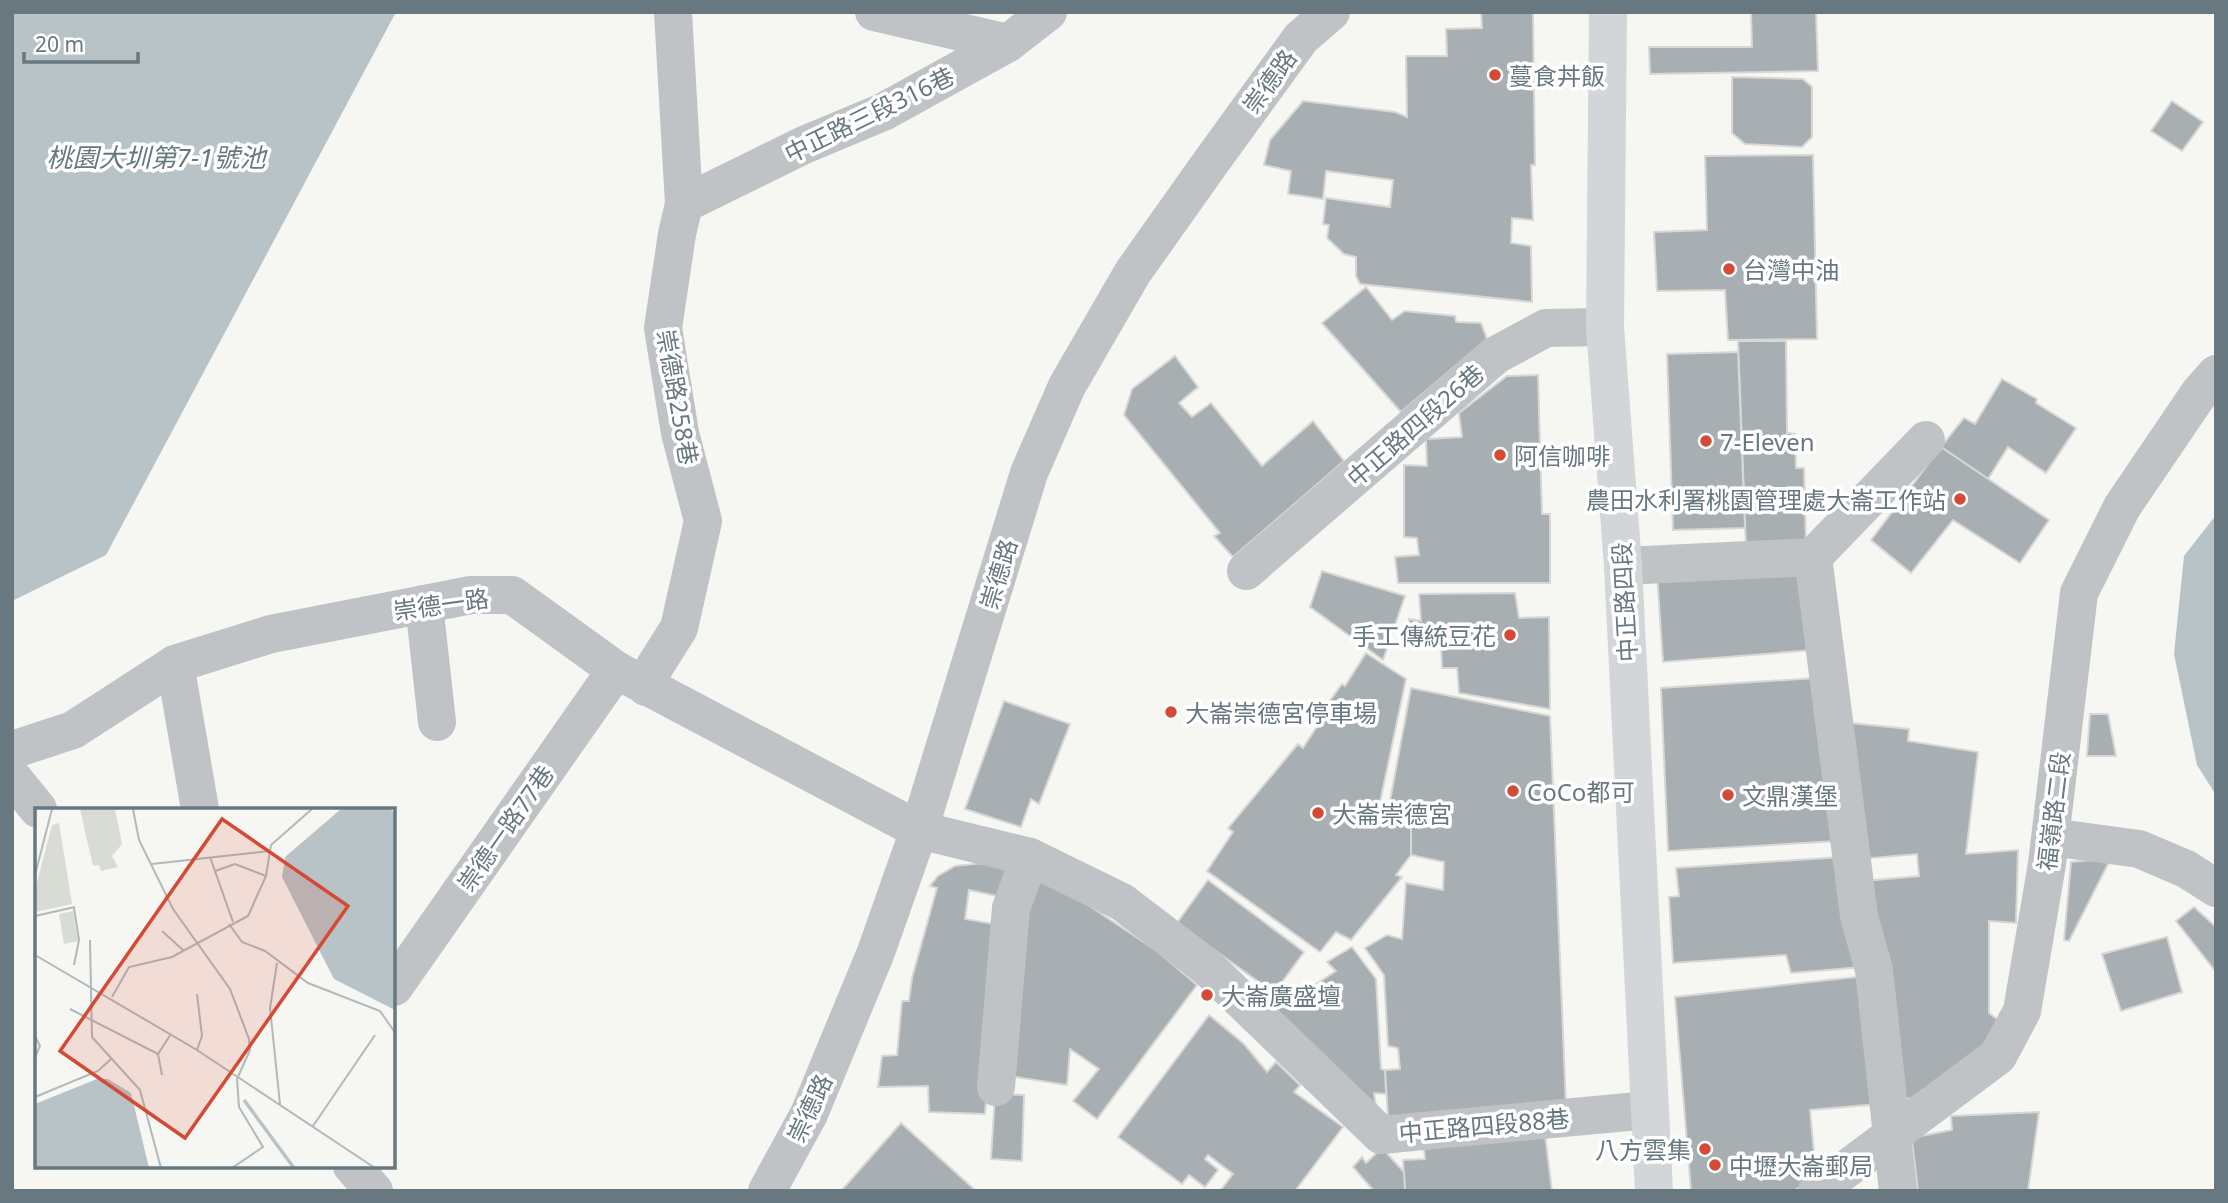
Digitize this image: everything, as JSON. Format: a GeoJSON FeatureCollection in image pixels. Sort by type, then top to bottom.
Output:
{"type":"FeatureCollection","features":[{"type":"Feature","properties":{"kind":"main road","name":"中正路四段"},"geometry":{"type":"LineString","coordinates":[[1608,12],[1605,327],[1623,566],[1654,1191]]}},
{"type":"Feature","properties":{"kind":"street","name":"崇德路258巷"},"geometry":{"type":"LineString","coordinates":[[631,679],[655,666],[679,628],[703,521],[680,433],[663,328],[684,204],[673,12]]}},
{"type":"Feature","properties":{"kind":"street"},"geometry":{"type":"LineString","coordinates":[[874,12],[1008,43]]}},
{"type":"Feature","properties":{"kind":"street","name":"中正路三段316巷"},"geometry":{"type":"LineString","coordinates":[[684,204],[804,145],[883,112],[1008,43],[1048,12]]}},
{"type":"Feature","properties":{"kind":"street","name":"崇德路"},"geometry":{"type":"LineString","coordinates":[[767,1191],[814,1102],[876,952],[919,830],[1029,474],[1067,386],[1133,272],[1301,38],[1331,12]]}},
{"type":"Feature","properties":{"kind":"street","name":"中正路四段26巷"},"geometry":{"type":"LineString","coordinates":[[1246,571],[1496,355],[1546,328],[1605,327]]}},
{"type":"Feature","properties":{"kind":"street","name":"福嶺路二段"},"geometry":{"type":"LineString","coordinates":[[1817,1191],[1998,1056],[2022,1011],[2051,837],[2079,593],[2122,507],[2200,391],[2216,374]]}},
{"type":"Feature","properties":{"kind":"street"},"geometry":{"type":"LineString","coordinates":[[1623,566],[1813,557],[1926,440]]}},
{"type":"Feature","properties":{"kind":"street"},"geometry":{"type":"LineString","coordinates":[[1813,557],[1859,916],[1874,970],[1898,1191]]}},
{"type":"Feature","properties":{"kind":"street","name":"崇德一路"},"geometry":{"type":"LineString","coordinates":[[12,750],[73,730],[175,664],[271,634],[471,596],[512,595],[631,679],[919,830]]}},
{"type":"Feature","properties":{"kind":"street"},"geometry":{"type":"LineString","coordinates":[[424,604],[437,722]]}},
{"type":"Feature","properties":{"kind":"street"},"geometry":{"type":"LineString","coordinates":[[175,664],[200,808]]}},
{"type":"Feature","properties":{"kind":"street","name":"崇德一路77巷"},"geometry":{"type":"LineString","coordinates":[[396,984],[631,679]]}},
{"type":"Feature","properties":{"kind":"street"},"geometry":{"type":"LineString","coordinates":[[12,777],[37,808]]}},
{"type":"Feature","properties":{"kind":"street","name":"中正路四段88巷"},"geometry":{"type":"LineString","coordinates":[[919,830],[1030,857],[1122,902],[1207,967],[1381,1135],[1649,1110]]}},
{"type":"Feature","properties":{"kind":"street"},"geometry":{"type":"LineString","coordinates":[[2051,837],[2139,849],[2186,869],[2216,888]]}},
{"type":"Feature","properties":{"kind":"street"},"geometry":{"type":"LineString","coordinates":[[996,1087],[1011,908],[1030,857]]}},
{"type":"Feature","properties":{"kind":"street"},"geometry":{"type":"LineString","coordinates":[[354,1168],[374,1191]]}},
{"type":"Feature","properties":{"kind":"water","name":"桃園大圳第7-1號池"},"geometry":{"type":"Polygon","coordinates":[[[12,12],[396,12],[106,555],[12,601],[12,12]]]}},
{"type":"Feature","properties":{"kind":"water"},"geometry":{"type":"Polygon","coordinates":[[[2216,515],[2216,795],[2197,765],[2174,654],[2184,556],[2216,515]]]}},
{"type":"Feature","properties":{"kind":"building"},"geometry":{"type":"Polygon","coordinates":[[[1481,12],[1533,12],[1533,220],[1512,218],[1511,243],[1531,246],[1532,302],[1360,284],[1356,276],[1356,257],[1344,254],[1327,238],[1329,225],[1323,224],[1326,198],[1390,207],[1393,180],[1326,171],[1323,199],[1288,194],[1291,171],[1264,165],[1270,140],[1303,101],[1395,112],[1407,117],[1406,56],[1447,56],[1446,29],[1482,28],[1481,12]]]}},
{"type":"Feature","properties":{"kind":"building"},"geometry":{"type":"Polygon","coordinates":[[[1751,12],[1816,12],[1818,71],[1650,74],[1649,47],[1752,47],[1751,12]]]}},
{"type":"Feature","properties":{"kind":"building"},"geometry":{"type":"Polygon","coordinates":[[[1732,77],[1803,79],[1812,87],[1812,137],[1802,147],[1745,144],[1732,133],[1732,77]]]}},
{"type":"Feature","properties":{"kind":"building"},"geometry":{"type":"Polygon","coordinates":[[[2172,101],[2203,122],[2182,151],[2151,131],[2172,101]]]}},
{"type":"Feature","properties":{"kind":"building"},"geometry":{"type":"Polygon","coordinates":[[[1813,155],[1817,339],[1728,340],[1725,290],[1657,291],[1654,232],[1707,230],[1705,156],[1813,155]]]}},
{"type":"Feature","properties":{"kind":"building"},"geometry":{"type":"Polygon","coordinates":[[[1366,287],[1392,320],[1405,311],[1455,316],[1456,322],[1481,323],[1487,339],[1401,412],[1322,323],[1366,287]]]}},
{"type":"Feature","properties":{"kind":"building"},"geometry":{"type":"Polygon","coordinates":[[[1738,341],[1786,341],[1787,433],[1795,434],[1796,468],[1804,468],[1806,544],[1746,548],[1738,341]]]}},
{"type":"Feature","properties":{"kind":"building","name":"7-Eleven"},"geometry":{"type":"Polygon","coordinates":[[[1738,352],[1745,528],[1673,530],[1667,354],[1738,352]]]}},
{"type":"Feature","properties":{"kind":"building"},"geometry":{"type":"Polygon","coordinates":[[[1175,356],[1198,387],[1179,403],[1192,417],[1211,403],[1262,466],[1313,421],[1344,461],[1233,557],[1214,536],[1220,533],[1124,415],[1132,389],[1175,356]]]}},
{"type":"Feature","properties":{"kind":"building"},"geometry":{"type":"Polygon","coordinates":[[[1538,375],[1542,514],[1550,514],[1550,583],[1398,583],[1395,557],[1419,555],[1417,538],[1404,537],[1404,465],[1427,466],[1426,439],[1462,437],[1459,413],[1507,376],[1538,375]]]}},
{"type":"Feature","properties":{"kind":"building"},"geometry":{"type":"Polygon","coordinates":[[[2002,379],[2037,399],[2036,403],[2076,428],[2046,473],[2008,447],[1988,479],[1941,447],[1964,418],[1975,424],[2002,379]]]}},
{"type":"Feature","properties":{"kind":"building","name":"農田水利署桃園管理處大崙工作站"},"geometry":{"type":"Polygon","coordinates":[[[1941,447],[2049,520],[2020,563],[1953,520],[1911,573],[1871,540],[1941,447]]]}},
{"type":"Feature","properties":{"kind":"building"},"geometry":{"type":"Polygon","coordinates":[[[1807,569],[1813,650],[1663,662],[1657,574],[1807,569]]]}},
{"type":"Feature","properties":{"kind":"building"},"geometry":{"type":"Polygon","coordinates":[[[1322,571],[1405,596],[1383,660],[1310,607],[1322,571]]]}},
{"type":"Feature","properties":{"kind":"building"},"geometry":{"type":"Polygon","coordinates":[[[1515,593],[1519,618],[1549,617],[1550,709],[1459,693],[1457,668],[1442,668],[1441,645],[1409,643],[1409,619],[1421,621],[1419,594],[1515,593]]]}},
{"type":"Feature","properties":{"kind":"building","name":"大崙崇德宮"},"geometry":{"type":"Polygon","coordinates":[[[1366,653],[1406,679],[1380,802],[1411,824],[1411,855],[1396,875],[1402,877],[1351,940],[1336,932],[1320,952],[1207,871],[1233,832],[1228,828],[1298,744],[1303,748],[1329,708],[1326,706],[1342,684],[1345,686],[1366,653]]]}},
{"type":"Feature","properties":{"kind":"building"},"geometry":{"type":"Polygon","coordinates":[[[1817,678],[1838,841],[1668,851],[1661,688],[1817,678]]]}},
{"type":"Feature","properties":{"kind":"building"},"geometry":{"type":"Polygon","coordinates":[[[1411,688],[1550,716],[1566,1106],[1388,1118],[1385,1070],[1400,1069],[1398,1048],[1388,1046],[1384,975],[1365,948],[1387,935],[1402,939],[1406,883],[1443,890],[1444,862],[1411,855],[1411,805],[1390,801],[1411,688]]]}},
{"type":"Feature","properties":{"kind":"building"},"geometry":{"type":"Polygon","coordinates":[[[1004,701],[1070,724],[1039,804],[1031,799],[1021,827],[965,809],[1004,701]]]}},
{"type":"Feature","properties":{"kind":"building"},"geometry":{"type":"Polygon","coordinates":[[[2090,714],[2108,714],[2116,756],[2087,756],[2090,714]]]}},
{"type":"Feature","properties":{"kind":"building"},"geometry":{"type":"Polygon","coordinates":[[[1841,722],[1909,729],[1908,741],[1978,752],[1966,854],[2018,850],[2016,923],[1989,921],[1989,1013],[1998,1020],[1981,1049],[1910,1099],[1894,1096],[1864,881],[1919,876],[1917,854],[1861,859],[1841,722]]]}},
{"type":"Feature","properties":{"kind":"building"},"geometry":{"type":"Polygon","coordinates":[[[1842,857],[1862,967],[1791,973],[1786,955],[1673,963],[1669,897],[1679,896],[1676,868],[1842,857]]]}},
{"type":"Feature","properties":{"kind":"building"},"geometry":{"type":"Polygon","coordinates":[[[2111,858],[2069,941],[2064,940],[2071,862],[2111,858]]]}},
{"type":"Feature","properties":{"kind":"building"},"geometry":{"type":"Polygon","coordinates":[[[984,863],[1008,869],[1002,897],[969,890],[965,919],[1000,925],[985,1114],[929,1112],[928,1086],[878,1087],[882,1056],[897,1055],[902,1001],[909,1001],[912,978],[937,888],[930,886],[938,876],[955,866],[984,863]]]}},
{"type":"Feature","properties":{"kind":"building"},"geometry":{"type":"Polygon","coordinates":[[[1039,876],[1064,889],[1157,951],[1197,985],[1097,1119],[1073,1101],[1099,1069],[1070,1049],[1067,1085],[1003,1075],[1026,901],[1039,876]]]}},
{"type":"Feature","properties":{"kind":"building"},"geometry":{"type":"Polygon","coordinates":[[[1208,880],[1304,952],[1274,993],[1177,923],[1208,880]]]}},
{"type":"Feature","properties":{"kind":"building"},"geometry":{"type":"Polygon","coordinates":[[[2194,907],[2216,927],[2216,972],[2176,921],[2194,907]]]}},
{"type":"Feature","properties":{"kind":"building"},"geometry":{"type":"Polygon","coordinates":[[[2167,937],[2182,992],[2121,1011],[2102,954],[2167,937]]]}},
{"type":"Feature","properties":{"kind":"building"},"geometry":{"type":"Polygon","coordinates":[[[1352,947],[1376,979],[1381,1069],[1385,1070],[1386,1094],[1374,1093],[1377,1113],[1276,1010],[1336,971],[1327,962],[1352,947]]]}},
{"type":"Feature","properties":{"kind":"building"},"geometry":{"type":"Polygon","coordinates":[[[1865,976],[1879,1104],[1810,1110],[1816,1174],[1794,1191],[1691,1191],[1675,997],[1865,976]]]}},
{"type":"Feature","properties":{"kind":"building"},"geometry":{"type":"Polygon","coordinates":[[[1209,1015],[1244,1044],[1267,1072],[1276,1062],[1300,1085],[1294,1092],[1343,1127],[1295,1191],[1220,1191],[1233,1174],[1208,1155],[1205,1159],[1218,1170],[1205,1187],[1189,1175],[1182,1184],[1118,1137],[1209,1015]]]}},
{"type":"Feature","properties":{"kind":"building"},"geometry":{"type":"Polygon","coordinates":[[[995,1094],[1024,1095],[1022,1161],[991,1159],[995,1094]]]}},
{"type":"Feature","properties":{"kind":"building"},"geometry":{"type":"Polygon","coordinates":[[[2039,1112],[2028,1191],[1918,1191],[1912,1140],[1952,1130],[1951,1116],[2039,1112]]]}},
{"type":"Feature","properties":{"kind":"building"},"geometry":{"type":"Polygon","coordinates":[[[901,1123],[976,1191],[841,1191],[901,1123]]]}},
{"type":"Feature","properties":{"kind":"building"},"geometry":{"type":"Polygon","coordinates":[[[1545,1134],[1552,1191],[1405,1191],[1403,1160],[1425,1159],[1424,1149],[1545,1134]]]}},
{"type":"Feature","properties":{"kind":"building"},"geometry":{"type":"Polygon","coordinates":[[[1382,1148],[1404,1172],[1405,1191],[1374,1191],[1353,1167],[1362,1157],[1366,1163],[1382,1148]]]}},
{"type":"Feature","properties":{"kind":"place","name":"蔓食丼飯"},"geometry":{"type":"Point","coordinates":[1495,75]}},
{"type":"Feature","properties":{"kind":"place","name":"台灣中油"},"geometry":{"type":"Point","coordinates":[1729,269]}},
{"type":"Feature","properties":{"kind":"place","name":"7-Eleven"},"geometry":{"type":"Point","coordinates":[1706,441]}},
{"type":"Feature","properties":{"kind":"place","name":"阿信咖啡"},"geometry":{"type":"Point","coordinates":[1500,455]}},
{"type":"Feature","properties":{"kind":"place","name":"農田水利署桃園管理處大崙工作站"},"geometry":{"type":"Point","coordinates":[1960,499]}},
{"type":"Feature","properties":{"kind":"place","name":"手工傳統豆花"},"geometry":{"type":"Point","coordinates":[1510,635]}},
{"type":"Feature","properties":{"kind":"place","name":"大崙崇德宮停車場"},"geometry":{"type":"Point","coordinates":[1171,712]}},
{"type":"Feature","properties":{"kind":"place","name":"CoCo都可"},"geometry":{"type":"Point","coordinates":[1513,791]}},
{"type":"Feature","properties":{"kind":"place","name":"文鼎漢堡"},"geometry":{"type":"Point","coordinates":[1728,795]}},
{"type":"Feature","properties":{"kind":"place","name":"大崙崇德宮"},"geometry":{"type":"Point","coordinates":[1318,813]}},
{"type":"Feature","properties":{"kind":"place","name":"大崙廣盛壇"},"geometry":{"type":"Point","coordinates":[1207,995]}},
{"type":"Feature","properties":{"kind":"place","name":"八方雲集"},"geometry":{"type":"Point","coordinates":[1705,1149]}},
{"type":"Feature","properties":{"kind":"place","name":"中壢大崙郵局"},"geometry":{"type":"Point","coordinates":[1715,1165]}}]}
